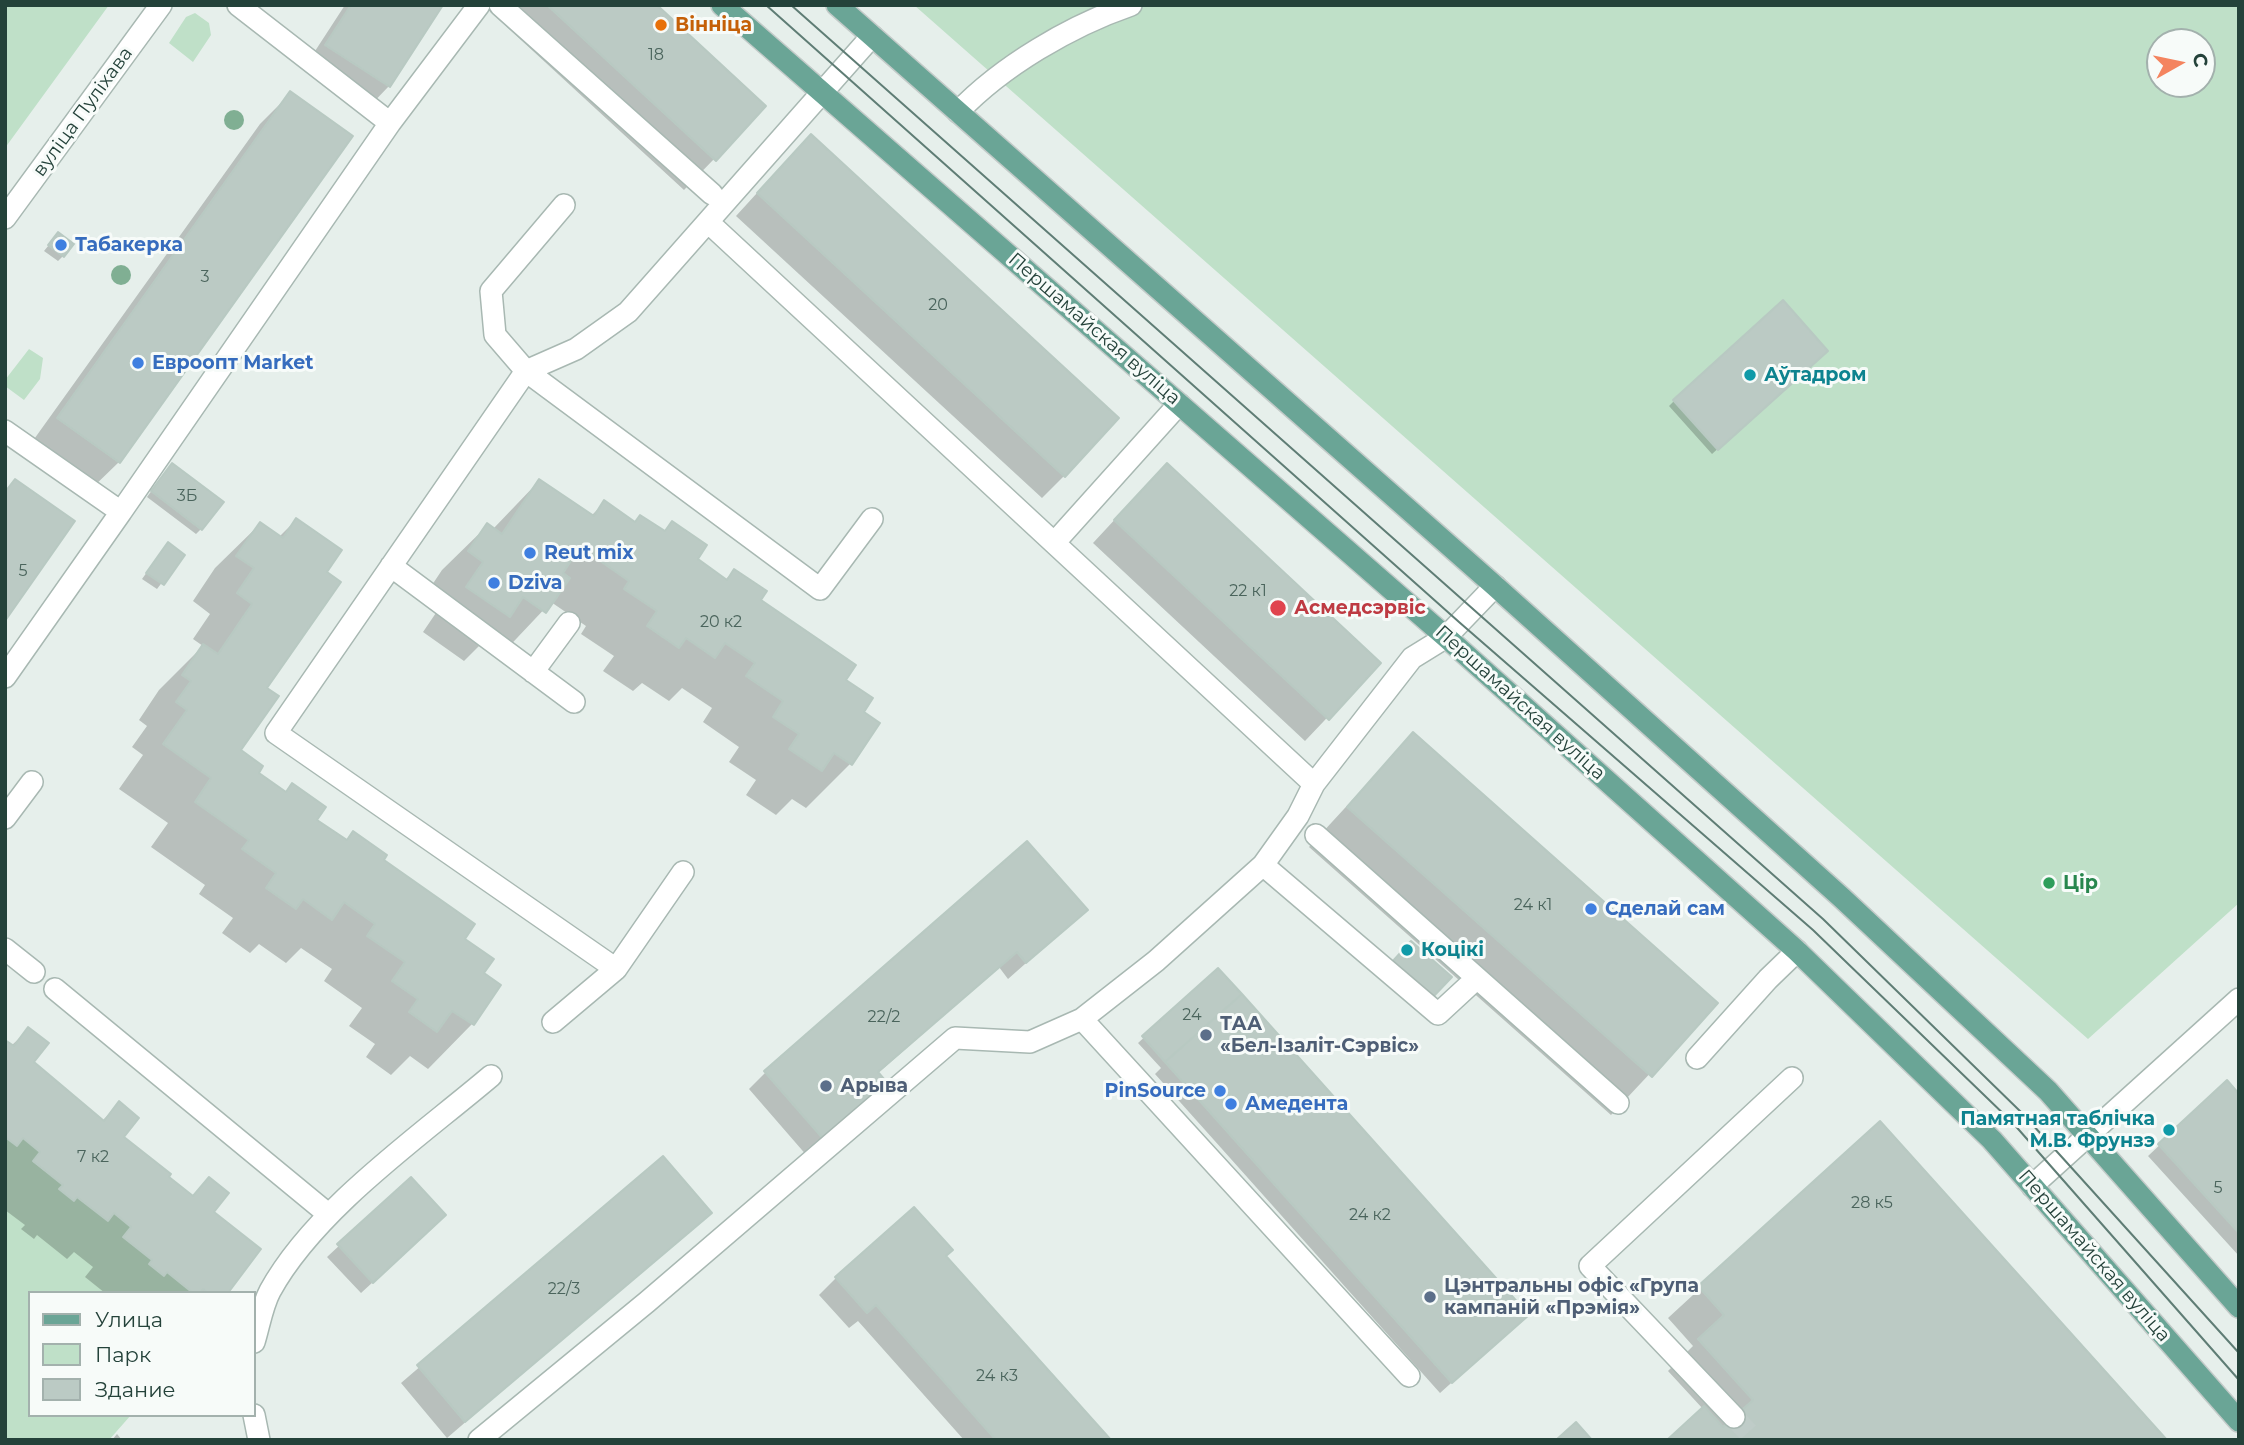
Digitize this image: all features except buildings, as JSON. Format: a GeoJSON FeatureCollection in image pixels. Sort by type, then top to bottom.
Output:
{"type":"FeatureCollection","features":[{"type":"Feature","properties":{"kind":"main road","name":"Першамайская вуліца"},"geometry":{"type":"LineString","coordinates":[[722,5],[1446,637],[1797,951],[1992,1140],[2239,1421]]}},
{"type":"Feature","properties":{"kind":"main road"},"geometry":{"type":"LineString","coordinates":[[837,5],[1495,586],[1842,898],[2048,1091],[2239,1307]]}},
{"type":"Feature","properties":{"kind":"street","name":"вуліца Пуліхава"},"geometry":{"type":"LineString","coordinates":[[5,218],[161,5]]}},
{"type":"Feature","properties":{"kind":"street"},"geometry":{"type":"LineString","coordinates":[[238,5],[390,123]]}},
{"type":"Feature","properties":{"kind":"street"},"geometry":{"type":"LineString","coordinates":[[5,677],[390,123],[479,5]]}},
{"type":"Feature","properties":{"kind":"street"},"geometry":{"type":"LineString","coordinates":[[500,5],[712,194]]}},
{"type":"Feature","properties":{"kind":"street"},"geometry":{"type":"LineString","coordinates":[[958,112],[995,76],[1105,14],[1131,5]]}},
{"type":"Feature","properties":{"kind":"street"},"geometry":{"type":"LineString","coordinates":[[616,969],[276,733],[526,371],[576,349],[628,312],[872,36]]}},
{"type":"Feature","properties":{"kind":"street"},"geometry":{"type":"LineString","coordinates":[[564,205],[491,290],[495,335],[526,371],[820,589],[872,519]]}},
{"type":"Feature","properties":{"kind":"street"},"geometry":{"type":"LineString","coordinates":[[708,222],[1314,784]]}},
{"type":"Feature","properties":{"kind":"street"},"geometry":{"type":"LineString","coordinates":[[1055,542],[1179,404]]}},
{"type":"Feature","properties":{"kind":"street"},"geometry":{"type":"LineString","coordinates":[[5,431],[121,512]]}},
{"type":"Feature","properties":{"kind":"street"},"geometry":{"type":"LineString","coordinates":[[391,566],[574,702]]}},
{"type":"Feature","properties":{"kind":"street"},"geometry":{"type":"LineString","coordinates":[[479,1440],[647,1302],[955,1038],[1030,1042],[1082,1019],[1156,961],[1263,865],[1298,816],[1314,784],[1412,658],[1446,637],[1495,586]]}},
{"type":"Feature","properties":{"kind":"street"},"geometry":{"type":"LineString","coordinates":[[533,672],[569,623]]}},
{"type":"Feature","properties":{"kind":"street"},"geometry":{"type":"LineString","coordinates":[[5,818],[32,782]]}},
{"type":"Feature","properties":{"kind":"street"},"geometry":{"type":"LineString","coordinates":[[1316,835],[1618,1103]]}},
{"type":"Feature","properties":{"kind":"street"},"geometry":{"type":"LineString","coordinates":[[1263,865],[1438,1014],[1477,978]]}},
{"type":"Feature","properties":{"kind":"street"},"geometry":{"type":"LineString","coordinates":[[553,1022],[616,969],[684,872]]}},
{"type":"Feature","properties":{"kind":"street"},"geometry":{"type":"LineString","coordinates":[[5,949],[34,972]]}},
{"type":"Feature","properties":{"kind":"street"},"geometry":{"type":"LineString","coordinates":[[1697,1058],[1797,951]]}},
{"type":"Feature","properties":{"kind":"street"},"geometry":{"type":"LineString","coordinates":[[55,989],[328,1214]]}},
{"type":"Feature","properties":{"kind":"street"},"geometry":{"type":"LineString","coordinates":[[2032,1186],[2239,999]]}},
{"type":"Feature","properties":{"kind":"street"},"geometry":{"type":"LineString","coordinates":[[1082,1019],[1409,1376]]}},
{"type":"Feature","properties":{"kind":"street"},"geometry":{"type":"LineString","coordinates":[[256,1335],[269,1293],[296,1252],[328,1214],[491,1076]]}},
{"type":"Feature","properties":{"kind":"street"},"geometry":{"type":"LineString","coordinates":[[1734,1418],[1590,1266],[1793,1078]]}},
{"type":"Feature","properties":{"kind":"street"},"geometry":{"type":"LineString","coordinates":[[254,1417],[259,1440]]}},
{"type":"Feature","properties":{"kind":"green space"},"geometry":{"type":"Polygon","coordinates":[[[5,5],[109,5],[5,148],[5,5]]]}},
{"type":"Feature","properties":{"kind":"green space"},"geometry":{"type":"Polygon","coordinates":[[[914,5],[2239,5],[2239,903],[2088,1039],[914,5]]]}},
{"type":"Feature","properties":{"kind":"green space"},"geometry":{"type":"Polygon","coordinates":[[[195,13],[209,23],[211,35],[193,62],[169,43],[186,17],[195,13]]]}},
{"type":"Feature","properties":{"kind":"green space"},"geometry":{"type":"Polygon","coordinates":[[[29,349],[43,358],[40,379],[24,400],[5,386],[5,380],[29,349]]]}},
{"type":"Feature","properties":{"kind":"green space"},"geometry":{"type":"Polygon","coordinates":[[[5,1137],[17,1146],[23,1138],[40,1152],[33,1162],[63,1185],[60,1189],[74,1200],[77,1197],[108,1221],[114,1213],[131,1227],[123,1237],[152,1260],[149,1264],[164,1275],[167,1272],[191,1291],[28,1291],[28,1417],[129,1417],[109,1440],[5,1440],[5,1137]]]}},
{"type":"Feature","properties":{"kind":"tunnel"},"geometry":{"type":"LineString","coordinates":[[1734,1417],[1755,1440]]}},
{"type":"Feature","properties":{"kind":"tram line"},"geometry":{"type":"LineString","coordinates":[[766,5],[1459,622],[1813,930],[2012,1122],[2239,1380]]}},
{"type":"Feature","properties":{"kind":"tram line"},"geometry":{"type":"LineString","coordinates":[[791,5],[1823,919],[2022,1113],[2239,1353]]}},
{"type":"Feature","properties":{"kind":"place","name":"Вінніца"},"geometry":{"type":"Point","coordinates":[661,25]}},
{"type":"Feature","properties":{"kind":"place","name":"Табакерка"},"geometry":{"type":"Point","coordinates":[61,245]}},
{"type":"Feature","properties":{"kind":"place","name":"Евроопт Market"},"geometry":{"type":"Point","coordinates":[138,363]}},
{"type":"Feature","properties":{"kind":"place","name":"Аўтадром"},"geometry":{"type":"Point","coordinates":[1750,375]}},
{"type":"Feature","properties":{"kind":"place","name":"Reut mix"},"geometry":{"type":"Point","coordinates":[530,553]}},
{"type":"Feature","properties":{"kind":"place","name":"Dziva"},"geometry":{"type":"Point","coordinates":[494,583]}},
{"type":"Feature","properties":{"kind":"place","name":"Асмедсэрвіс"},"geometry":{"type":"Point","coordinates":[1278,608]}},
{"type":"Feature","properties":{"kind":"place","name":"Цір"},"geometry":{"type":"Point","coordinates":[2049,883]}},
{"type":"Feature","properties":{"kind":"place","name":"Сделай сам"},"geometry":{"type":"Point","coordinates":[1591,909]}},
{"type":"Feature","properties":{"kind":"place","name":"Коцікі"},"geometry":{"type":"Point","coordinates":[1407,950]}},
{"type":"Feature","properties":{"kind":"place","name":"ТАА «Бел-Ізаліт-Сэрвіс»"},"geometry":{"type":"Point","coordinates":[1206,1035]}},
{"type":"Feature","properties":{"kind":"place","name":"Арыва"},"geometry":{"type":"Point","coordinates":[826,1086]}},
{"type":"Feature","properties":{"kind":"place","name":"PinSource"},"geometry":{"type":"Point","coordinates":[1220,1091]}},
{"type":"Feature","properties":{"kind":"place","name":"Амедента"},"geometry":{"type":"Point","coordinates":[1231,1104]}},
{"type":"Feature","properties":{"kind":"place","name":"Памятная таблічка М.В. Фрунзэ"},"geometry":{"type":"Point","coordinates":[2169,1130]}},
{"type":"Feature","properties":{"kind":"place","name":"Цэнтральны офіс «Група кампаній «Прэмія»"},"geometry":{"type":"Point","coordinates":[1430,1297]}}]}
